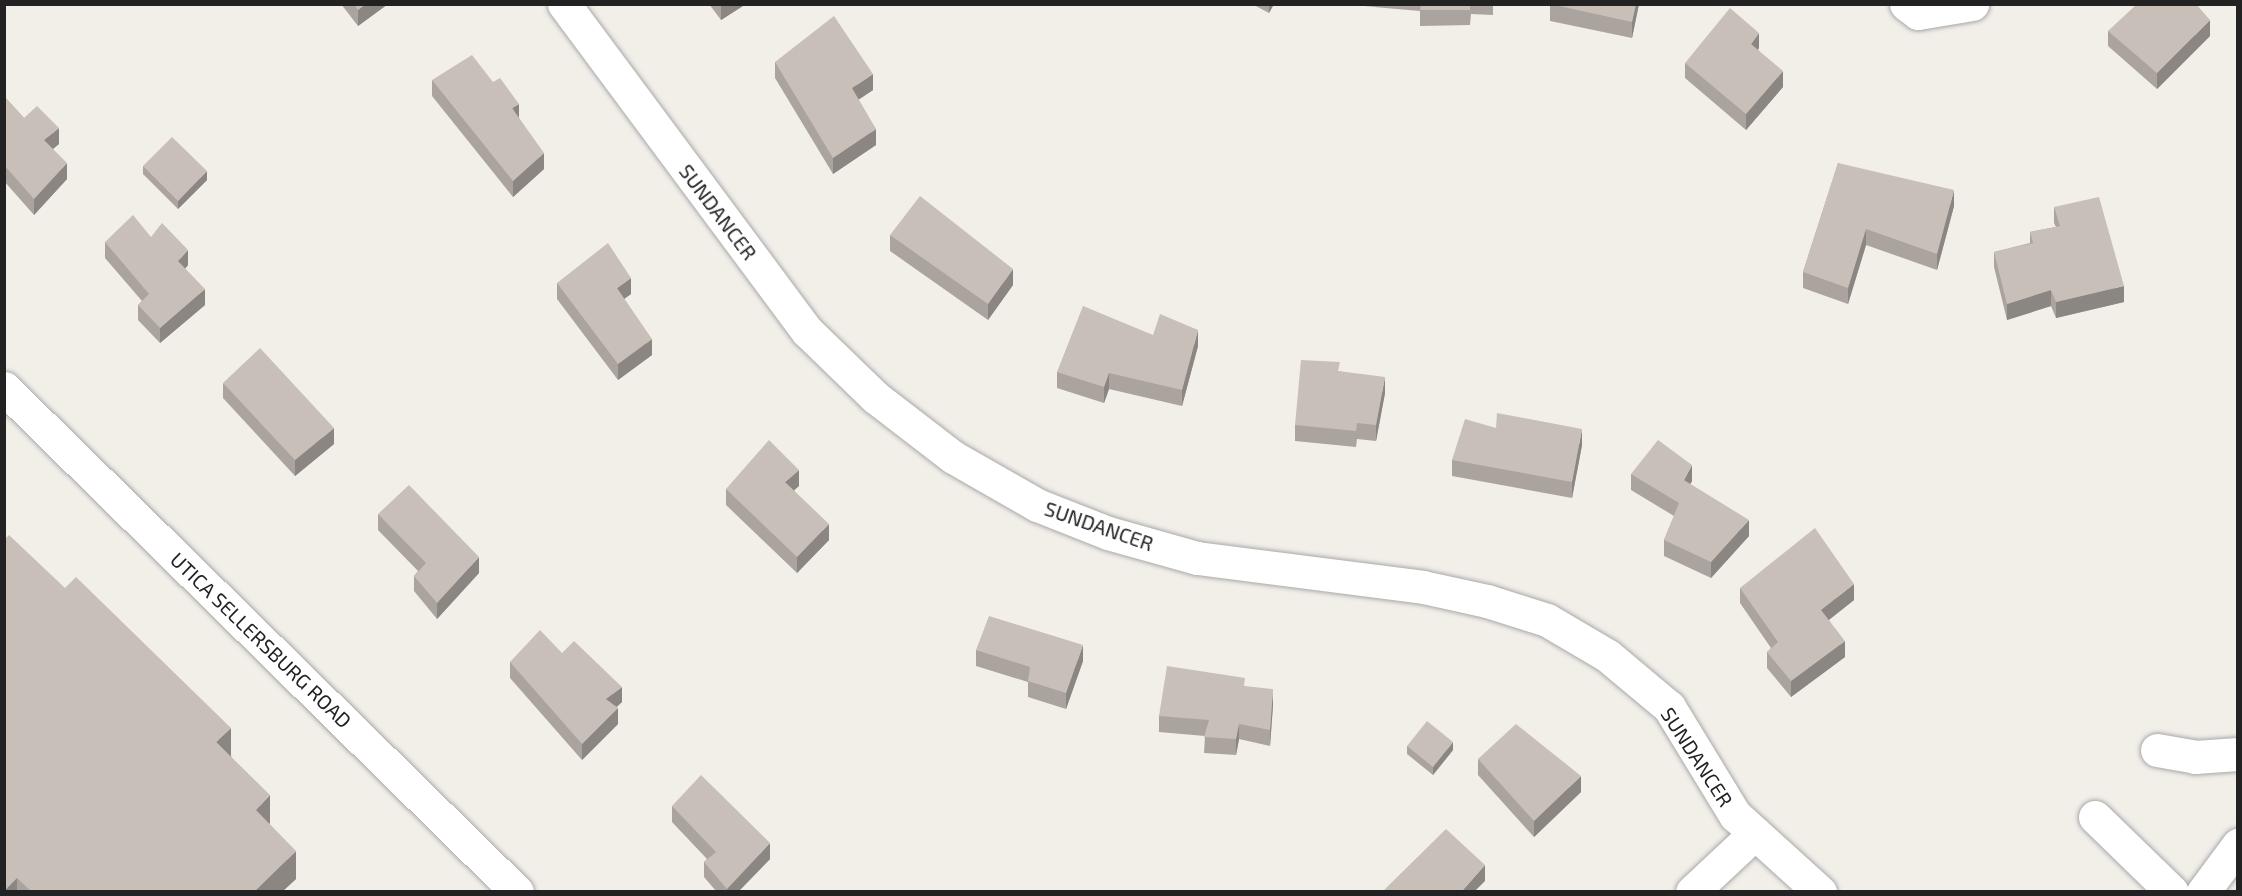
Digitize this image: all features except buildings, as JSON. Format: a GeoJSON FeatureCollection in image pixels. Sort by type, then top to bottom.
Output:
{"type":"FeatureCollection","features":[{"type":"Feature","properties":{"kind":"street","name":"SUNDANCER"},"geometry":{"type":"LineString","coordinates":[[564,4],[807,331],[875,397],[953,456],[1037,505],[1108,533],[1186,555],[1423,587],[1486,601],[1546,620],[1608,656],[1669,707],[1735,815],[1755,833]]}},
{"type":"Feature","properties":{"kind":"street"},"geometry":{"type":"LineString","coordinates":[[1906,4],[1918,12],[1972,4]]}},
{"type":"Feature","properties":{"kind":"street","name":"UTICA SELLERSBURG ROAD"},"geometry":{"type":"LineString","coordinates":[[4,388],[517,891]]}},
{"type":"Feature","properties":{"kind":"street"},"geometry":{"type":"LineString","coordinates":[[2157,750],[2195,757],[2238,754]]}},
{"type":"Feature","properties":{"kind":"street"},"geometry":{"type":"LineString","coordinates":[[2095,817],[2172,891]]}},
{"type":"Feature","properties":{"kind":"street"},"geometry":{"type":"LineString","coordinates":[[1692,891],[1755,833],[1820,891]]}},
{"type":"Feature","properties":{"kind":"street"},"geometry":{"type":"LineString","coordinates":[[2203,891],[2238,844]]}}]}
